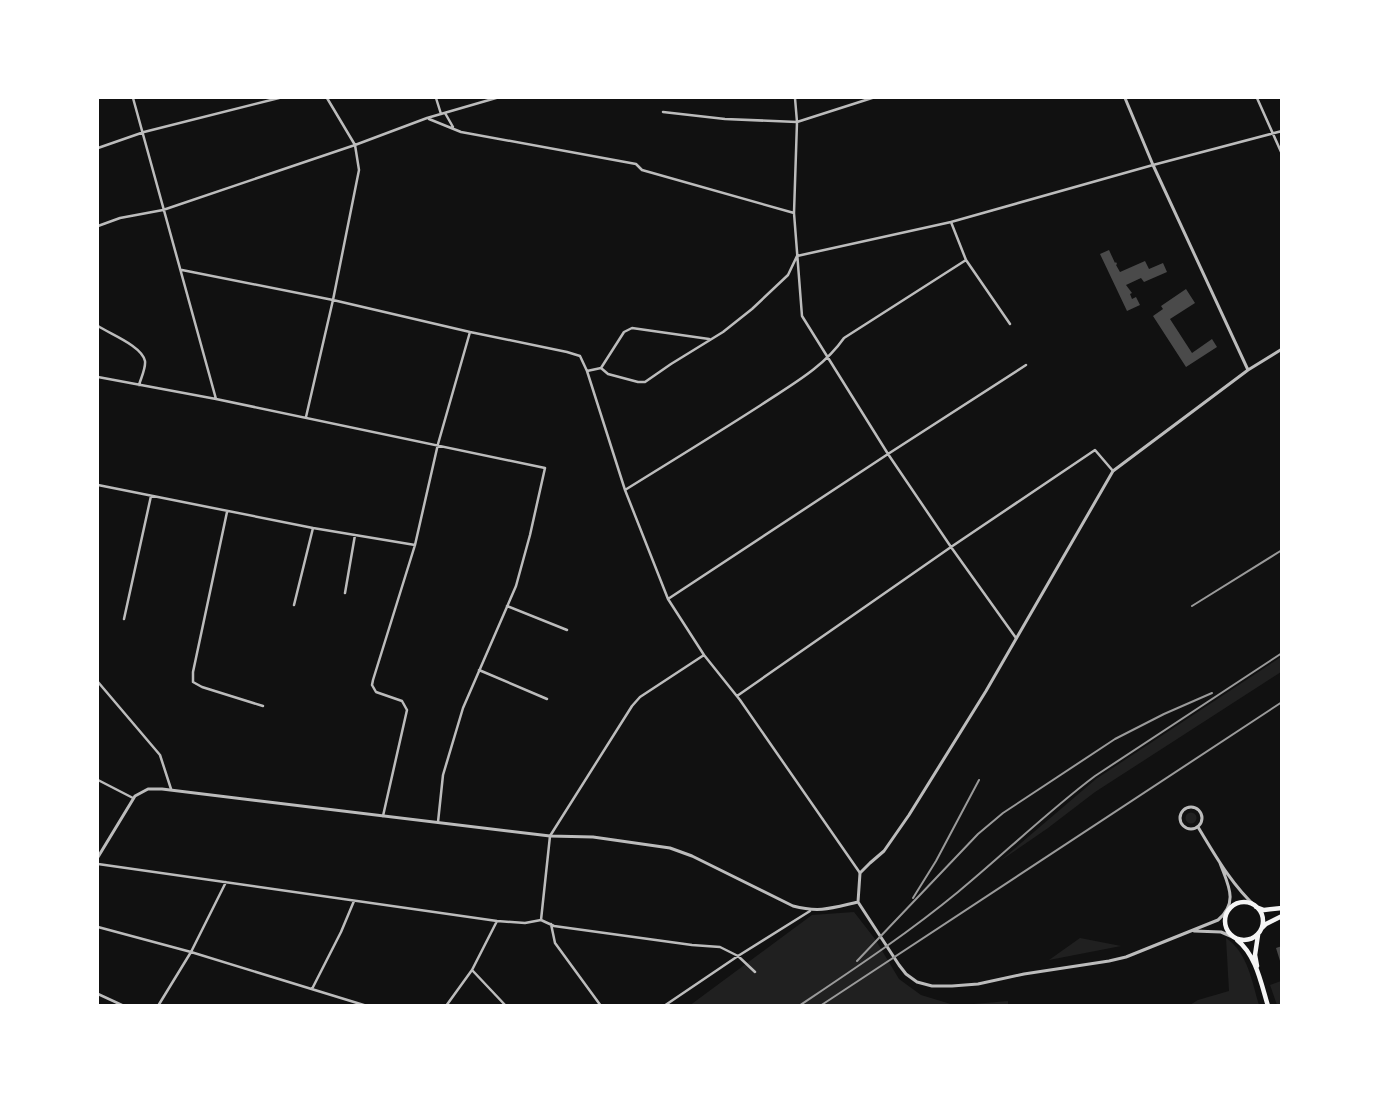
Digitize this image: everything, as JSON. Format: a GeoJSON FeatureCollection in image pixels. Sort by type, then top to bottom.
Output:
{"type":"FeatureCollection","features":[{"type":"Feature","properties":{"kind":"main road"},"geometry":{"type":"LineString","coordinates":[[1268,1006],[1258,975],[1247,950],[1230,934],[1225,926],[1226,913],[1233,905],[1239,902],[1247,902],[1264,910],[1282,908]]}},
{"type":"Feature","properties":{"kind":"main road"},"geometry":{"type":"LineString","coordinates":[[1256,907],[1262,917],[1255,945],[1258,975]]}},
{"type":"Feature","properties":{"kind":"main road"},"geometry":{"type":"LineString","coordinates":[[1235,938],[1249,939],[1256,936],[1266,924],[1282,916]]}},
{"type":"Feature","properties":{"kind":"street"},"geometry":{"type":"LineString","coordinates":[[133,98],[144,132],[163,210],[182,270],[180,271],[216,399]]}},
{"type":"Feature","properties":{"kind":"street"},"geometry":{"type":"LineString","coordinates":[[98,148],[144,132],[279,98]]}},
{"type":"Feature","properties":{"kind":"street"},"geometry":{"type":"LineString","coordinates":[[306,417],[334,300],[359,170],[355,145],[327,98]]}},
{"type":"Feature","properties":{"kind":"street"},"geometry":{"type":"LineString","coordinates":[[436,98],[443,114],[453,129]]}},
{"type":"Feature","properties":{"kind":"street"},"geometry":{"type":"LineString","coordinates":[[98,226],[120,218],[163,210],[355,145],[428,118],[496,98]]}},
{"type":"Feature","properties":{"kind":"street"},"geometry":{"type":"LineString","coordinates":[[795,98],[797,122],[794,213],[802,316],[888,454],[1016,638]]}},
{"type":"Feature","properties":{"kind":"street"},"geometry":{"type":"LineString","coordinates":[[664,112],[725,119],[797,122],[872,98]]}},
{"type":"Feature","properties":{"kind":"street"},"geometry":{"type":"LineString","coordinates":[[1125,98],[1153,165],[1248,370]]}},
{"type":"Feature","properties":{"kind":"street"},"geometry":{"type":"LineString","coordinates":[[1257,98],[1282,154]]}},
{"type":"Feature","properties":{"kind":"street"},"geometry":{"type":"LineString","coordinates":[[428,118],[462,132],[636,164],[642,170],[794,213]]}},
{"type":"Feature","properties":{"kind":"street"},"geometry":{"type":"LineString","coordinates":[[797,256],[951,222],[1282,131]]}},
{"type":"Feature","properties":{"kind":"street"},"geometry":{"type":"LineString","coordinates":[[951,222],[966,260],[1010,324]]}},
{"type":"Feature","properties":{"kind":"street"},"geometry":{"type":"LineString","coordinates":[[600,368],[608,374],[645,382],[723,332],[788,275],[797,256]]}},
{"type":"Feature","properties":{"kind":"street"},"geometry":{"type":"LineString","coordinates":[[624,490],[814,370],[844,338],[966,260]]}},
{"type":"Feature","properties":{"kind":"street"},"geometry":{"type":"LineString","coordinates":[[182,270],[334,300],[580,356],[587,371],[624,490],[668,599],[704,654],[738,696],[860,873],[858,902],[906,974],[917,982],[932,986],[978,984],[1024,974],[1126,957],[1218,920],[1226,913],[1231,897],[1220,863]]}},
{"type":"Feature","properties":{"kind":"street"},"geometry":{"type":"LineString","coordinates":[[98,326],[132,346],[140,353],[145,361],[139,384]]}},
{"type":"Feature","properties":{"kind":"street"},"geometry":{"type":"LineString","coordinates":[[587,371],[600,368],[624,332],[632,328],[710,339]]}},
{"type":"Feature","properties":{"kind":"street"},"geometry":{"type":"LineString","coordinates":[[383,816],[407,710],[402,701],[376,692],[372,686],[415,545],[438,444],[470,332]]}},
{"type":"Feature","properties":{"kind":"street"},"geometry":{"type":"LineString","coordinates":[[860,873],[884,851],[899,831],[986,691],[1112,471],[1248,370],[1282,349]]}},
{"type":"Feature","properties":{"kind":"street"},"geometry":{"type":"LineString","coordinates":[[668,599],[1026,365]]}},
{"type":"Feature","properties":{"kind":"street"},"geometry":{"type":"LineString","coordinates":[[98,377],[306,417],[544,468],[530,536],[516,586],[463,708],[443,776],[438,823]]}},
{"type":"Feature","properties":{"kind":"street"},"geometry":{"type":"LineString","coordinates":[[738,696],[951,547],[1095,450],[1112,471]]}},
{"type":"Feature","properties":{"kind":"street"},"geometry":{"type":"LineString","coordinates":[[98,485],[313,528],[415,545]]}},
{"type":"Feature","properties":{"kind":"street"},"geometry":{"type":"LineString","coordinates":[[124,619],[151,496]]}},
{"type":"Feature","properties":{"kind":"street"},"geometry":{"type":"LineString","coordinates":[[228,511],[193,672],[193,682],[202,687],[263,706]]}},
{"type":"Feature","properties":{"kind":"street"},"geometry":{"type":"LineString","coordinates":[[294,605],[313,528]]}},
{"type":"Feature","properties":{"kind":"street"},"geometry":{"type":"LineString","coordinates":[[345,593],[355,535]]}},
{"type":"Feature","properties":{"kind":"street"},"geometry":{"type":"LineString","coordinates":[[508,606],[567,630]]}},
{"type":"Feature","properties":{"kind":"street"},"geometry":{"type":"LineString","coordinates":[[541,920],[550,836],[632,706],[640,697],[704,654]]}},
{"type":"Feature","properties":{"kind":"street"},"geometry":{"type":"LineString","coordinates":[[480,670],[547,699]]}},
{"type":"Feature","properties":{"kind":"street"},"geometry":{"type":"LineString","coordinates":[[98,682],[160,755],[171,789]]}},
{"type":"Feature","properties":{"kind":"street"},"geometry":{"type":"LineString","coordinates":[[98,780],[133,798]]}},
{"type":"Feature","properties":{"kind":"street"},"geometry":{"type":"LineString","coordinates":[[98,857],[133,798],[142,791],[154,788],[171,789],[438,823],[550,836],[593,837],[670,848],[692,856],[793,906],[810,911],[830,909],[858,902]]}},
{"type":"Feature","properties":{"kind":"street"},"geometry":{"type":"LineString","coordinates":[[1191,807],[1200,812],[1202,819],[1198,827],[1189,829],[1182,825],[1181,815],[1185,809],[1191,807]]}},
{"type":"Feature","properties":{"kind":"street"},"geometry":{"type":"LineString","coordinates":[[1198,827],[1220,863],[1244,896],[1256,907]]}},
{"type":"Feature","properties":{"kind":"street"},"geometry":{"type":"LineString","coordinates":[[98,864],[497,921],[525,923],[541,920],[551,924],[692,945],[720,947],[738,956],[754,972]]}},
{"type":"Feature","properties":{"kind":"street"},"geometry":{"type":"LineString","coordinates":[[158,1006],[191,952],[226,882]]}},
{"type":"Feature","properties":{"kind":"street"},"geometry":{"type":"LineString","coordinates":[[312,989],[341,932],[354,901]]}},
{"type":"Feature","properties":{"kind":"street"},"geometry":{"type":"LineString","coordinates":[[664,1006],[738,956],[810,911]]}},
{"type":"Feature","properties":{"kind":"street"},"geometry":{"type":"LineString","coordinates":[[446,1006],[472,970],[497,921]]}},
{"type":"Feature","properties":{"kind":"street"},"geometry":{"type":"LineString","coordinates":[[551,924],[555,943],[601,1006]]}},
{"type":"Feature","properties":{"kind":"street"},"geometry":{"type":"LineString","coordinates":[[98,927],[191,952],[367,1006]]}},
{"type":"Feature","properties":{"kind":"street"},"geometry":{"type":"LineString","coordinates":[[1189,932],[1206,930],[1221,932],[1235,938]]}},
{"type":"Feature","properties":{"kind":"street"},"geometry":{"type":"LineString","coordinates":[[472,970],[506,1006]]}},
{"type":"Feature","properties":{"kind":"street"},"geometry":{"type":"LineString","coordinates":[[98,994],[124,1006]]}},
{"type":"Feature","properties":{"kind":"shaded area"},"geometry":{"type":"Polygon","coordinates":[[[1281,657],[1281,672],[1095,792],[1048,828],[1000,861],[1096,779],[1281,657]]]}},
{"type":"Feature","properties":{"kind":"shaded area"},"geometry":{"type":"Polygon","coordinates":[[[1191,812],[1197,818],[1191,824],[1185,818],[1191,812]]]}},
{"type":"Feature","properties":{"kind":"shaded area"},"geometry":{"type":"Polygon","coordinates":[[[854,912],[875,939],[899,979],[921,995],[954,1005],[689,1006],[812,915],[854,912]]]}},
{"type":"Feature","properties":{"kind":"shaded area"},"geometry":{"type":"Polygon","coordinates":[[[1080,938],[1121,946],[1049,960],[1080,938]]]}},
{"type":"Feature","properties":{"kind":"shaded area"},"geometry":{"type":"Polygon","coordinates":[[[1226,938],[1239,952],[1248,968],[1259,1005],[1190,1005],[1198,1000],[1229,991],[1226,938]]]}},
{"type":"Feature","properties":{"kind":"shaded area"},"geometry":{"type":"Polygon","coordinates":[[[1281,981],[1281,1005],[1277,1005],[1270,985],[1281,981]]]}},
{"type":"Feature","properties":{"kind":"shaded area"},"geometry":{"type":"Polygon","coordinates":[[[1008,1001],[1008,1005],[962,1005],[1008,1001]]]}},
{"type":"Feature","properties":{"kind":"building"},"geometry":{"type":"Polygon","coordinates":[[[1109,250],[1120,272],[1145,261],[1149,269],[1163,263],[1167,272],[1144,282],[1141,278],[1126,285],[1132,293],[1130,294],[1132,299],[1136,297],[1140,305],[1127,311],[1100,254],[1109,250]]]}},
{"type":"Feature","properties":{"kind":"building"},"geometry":{"type":"Polygon","coordinates":[[[1186,289],[1195,303],[1170,319],[1192,353],[1212,339],[1217,347],[1186,367],[1153,316],[1163,309],[1161,306],[1186,289]]]}},
{"type":"Feature","properties":{"kind":"building"},"geometry":{"type":"Polygon","coordinates":[[[1282,946],[1282,964],[1281,964],[1276,948],[1282,946]]]}},
{"type":"Feature","properties":{"kind":"railway"},"geometry":{"type":"LineString","coordinates":[[1192,606],[1282,550]]}},
{"type":"Feature","properties":{"kind":"railway"},"geometry":{"type":"LineString","coordinates":[[799,1006],[880,951],[939,907],[1095,776],[1282,653]]}},
{"type":"Feature","properties":{"kind":"railway"},"geometry":{"type":"LineString","coordinates":[[857,961],[978,834],[1003,813],[1115,739],[1164,714],[1212,693]]}},
{"type":"Feature","properties":{"kind":"railway"},"geometry":{"type":"LineString","coordinates":[[820,1006],[1282,702]]}},
{"type":"Feature","properties":{"kind":"railway"},"geometry":{"type":"LineString","coordinates":[[913,898],[936,861],[979,780]]}}]}
